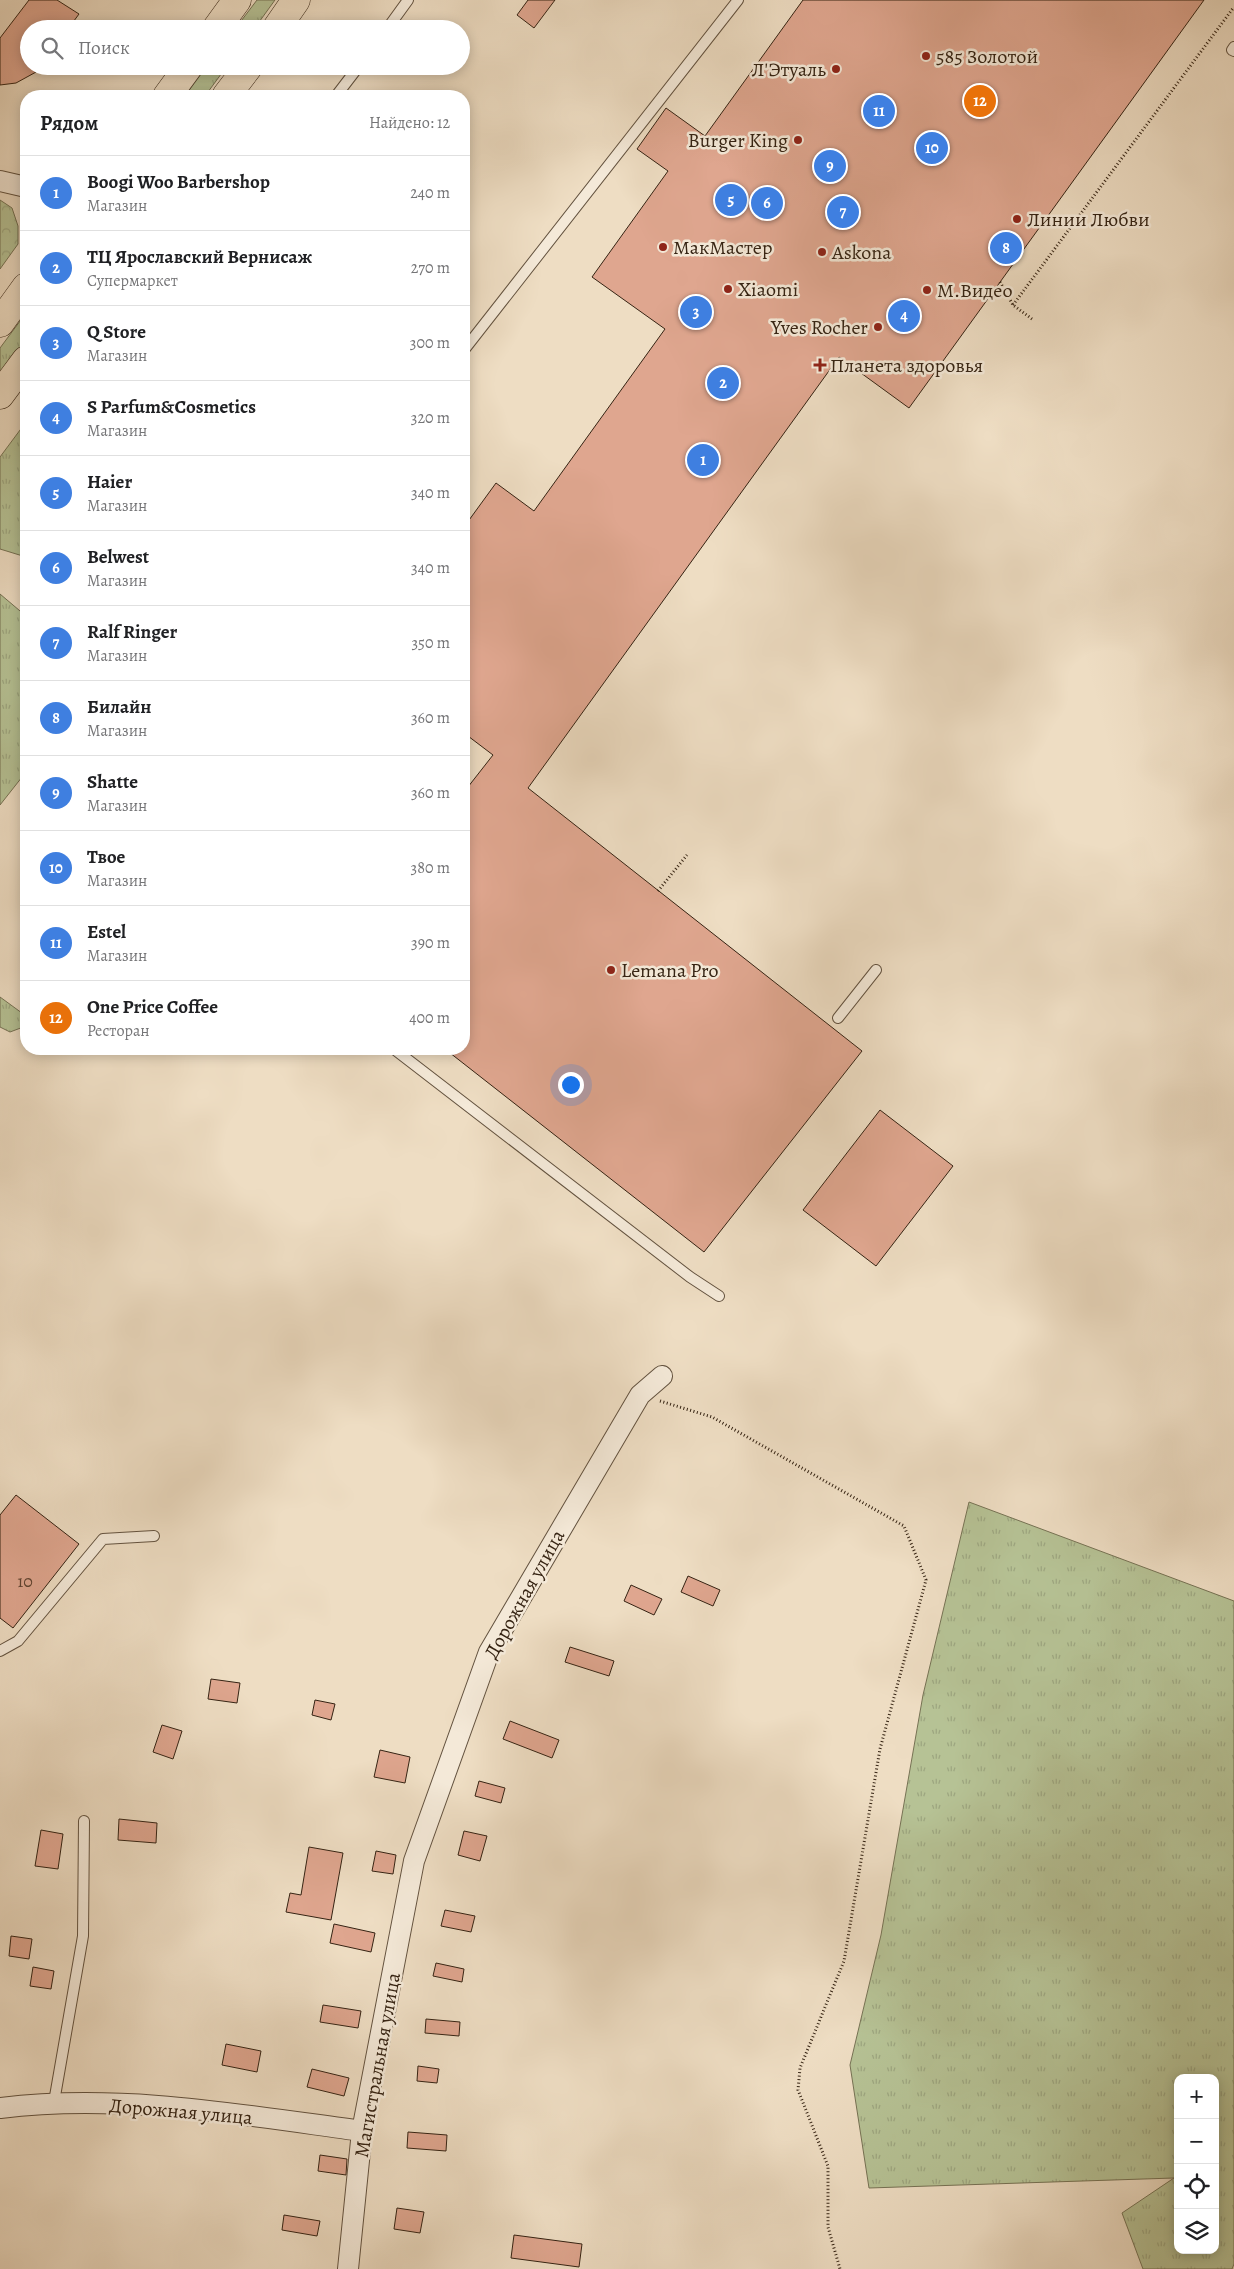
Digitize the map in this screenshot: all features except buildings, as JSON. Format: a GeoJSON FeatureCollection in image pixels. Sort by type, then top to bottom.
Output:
{"type":"FeatureCollection","features":[{"type":"Feature","properties":{"kind":"highway"},"geometry":{"type":"LineString","coordinates":[[223,20],[237,0]]}},
{"type":"Feature","properties":{"kind":"highway"},"geometry":{"type":"LineString","coordinates":[[282,20],[296,0]]}},
{"type":"Feature","properties":{"kind":"highway"},"geometry":{"type":"LineString","coordinates":[[170,90],[181,75]]}},
{"type":"Feature","properties":{"kind":"highway"},"geometry":{"type":"LineString","coordinates":[[231,90],[242,75]]}},
{"type":"Feature","properties":{"kind":"highway"},"geometry":{"type":"LineString","coordinates":[[0,323],[20,295]]}},
{"type":"Feature","properties":{"kind":"highway"},"geometry":{"type":"LineString","coordinates":[[0,395],[20,368]]}},
{"type":"Feature","properties":{"kind":"street"},"geometry":{"type":"LineString","coordinates":[[0,181],[20,186]]}},
{"type":"Feature","properties":{"kind":"street","name":"Дорожная улица"},"geometry":{"type":"LineString","coordinates":[[414,1862],[489,1652],[640,1395],[662,1376]]}},
{"type":"Feature","properties":{"kind":"street","name":"Магистральная улица"},"geometry":{"type":"LineString","coordinates":[[348,2269],[362,2131],[414,1862]]}},
{"type":"Feature","properties":{"kind":"street","name":"Дорожная улица"},"geometry":{"type":"LineString","coordinates":[[0,2108],[54,2102],[172,2106],[362,2131]]}},
{"type":"Feature","properties":{"kind":"lane"},"geometry":{"type":"LineString","coordinates":[[394,20],[408,0]]}},
{"type":"Feature","properties":{"kind":"lane"},"geometry":{"type":"LineString","coordinates":[[470,342],[738,0]]}},
{"type":"Feature","properties":{"kind":"lane"},"geometry":{"type":"LineString","coordinates":[[1234,47],[1232,50],[1234,52]]}},
{"type":"Feature","properties":{"kind":"lane"},"geometry":{"type":"LineString","coordinates":[[341,90],[352,75]]}},
{"type":"Feature","properties":{"kind":"lane"},"geometry":{"type":"LineString","coordinates":[[838,1018],[876,970]]}},
{"type":"Feature","properties":{"kind":"lane"},"geometry":{"type":"LineString","coordinates":[[402,1055],[690,1277],[719,1296]]}},
{"type":"Feature","properties":{"kind":"lane"},"geometry":{"type":"LineString","coordinates":[[0,1651],[18,1641],[103,1539],[154,1536]]}},
{"type":"Feature","properties":{"kind":"lane"},"geometry":{"type":"LineString","coordinates":[[54,2102],[83,1936],[84,1821]]}},
{"type":"Feature","properties":{"kind":"path"},"geometry":{"type":"LineString","coordinates":[[1013,306],[1234,7]]}},
{"type":"Feature","properties":{"kind":"path"},"geometry":{"type":"LineString","coordinates":[[1000,282],[1013,306],[1032,319]]}},
{"type":"Feature","properties":{"kind":"path"},"geometry":{"type":"LineString","coordinates":[[658,891],[688,855]]}},
{"type":"Feature","properties":{"kind":"path"},"geometry":{"type":"LineString","coordinates":[[640,1395],[712,1417],[904,1526],[926,1580],[880,1749],[844,1961],[800,2068],[798,2090],[828,2166],[828,2227],[840,2269]]}},
{"type":"Feature","properties":{"kind":"green space"},"geometry":{"type":"Polygon","coordinates":[[[257,0],[275,0],[261,20],[242,20],[257,0]]]}},
{"type":"Feature","properties":{"kind":"green space"},"geometry":{"type":"Polygon","coordinates":[[[200,75],[220,75],[209,90],[189,90],[200,75]]]}},
{"type":"Feature","properties":{"kind":"green space"},"geometry":{"type":"Polygon","coordinates":[[[0,200],[12,208],[18,226],[18,244],[0,269],[0,200]]]}},
{"type":"Feature","properties":{"kind":"green space"},"geometry":{"type":"Polygon","coordinates":[[[20,321],[20,348],[0,375],[0,348],[20,321]]]}},
{"type":"Feature","properties":{"kind":"green space"},"geometry":{"type":"Polygon","coordinates":[[[20,430],[20,555],[0,549],[0,457],[20,430]]]}},
{"type":"Feature","properties":{"kind":"green space"},"geometry":{"type":"Polygon","coordinates":[[[0,594],[20,611],[20,780],[0,805],[0,594]]]}},
{"type":"Feature","properties":{"kind":"green space"},"geometry":{"type":"Polygon","coordinates":[[[0,997],[20,1012],[20,1028],[10,1032],[0,1027],[0,997]]]}},
{"type":"Feature","properties":{"kind":"green space"},"geometry":{"type":"Polygon","coordinates":[[[969,1502],[1234,1601],[1234,2264],[1232,2269],[1143,2269],[1122,2213],[1174,2178],[869,2188],[850,2065],[881,1935],[923,1695],[969,1502]]]}},
{"type":"Feature","properties":{"kind":"place","name":"585 Золотой"},"geometry":{"type":"Point","coordinates":[926,56]}},
{"type":"Feature","properties":{"kind":"place","name":"Л'Этуаль"},"geometry":{"type":"Point","coordinates":[836,69]}},
{"type":"Feature","properties":{"kind":"place","name":"One Price Coffee"},"geometry":{"type":"Point","coordinates":[980,101]}},
{"type":"Feature","properties":{"kind":"place","name":"Estel"},"geometry":{"type":"Point","coordinates":[879,111]}},
{"type":"Feature","properties":{"kind":"place","name":"Burger King"},"geometry":{"type":"Point","coordinates":[798,140]}},
{"type":"Feature","properties":{"kind":"place","name":"Твое"},"geometry":{"type":"Point","coordinates":[932,148]}},
{"type":"Feature","properties":{"kind":"place","name":"Shatte"},"geometry":{"type":"Point","coordinates":[830,166]}},
{"type":"Feature","properties":{"kind":"place","name":"Haier"},"geometry":{"type":"Point","coordinates":[731,200]}},
{"type":"Feature","properties":{"kind":"place","name":"Belwest"},"geometry":{"type":"Point","coordinates":[767,203]}},
{"type":"Feature","properties":{"kind":"place","name":"Ralf Ringer"},"geometry":{"type":"Point","coordinates":[843,212]}},
{"type":"Feature","properties":{"kind":"place","name":"Линии Любви"},"geometry":{"type":"Point","coordinates":[1017,219]}},
{"type":"Feature","properties":{"kind":"place","name":"МакМастер"},"geometry":{"type":"Point","coordinates":[663,247]}},
{"type":"Feature","properties":{"kind":"place","name":"Билайн"},"geometry":{"type":"Point","coordinates":[1006,248]}},
{"type":"Feature","properties":{"kind":"place","name":"Askona"},"geometry":{"type":"Point","coordinates":[822,252]}},
{"type":"Feature","properties":{"kind":"place","name":"Xiaomi"},"geometry":{"type":"Point","coordinates":[728,289]}},
{"type":"Feature","properties":{"kind":"place","name":"М.Видео"},"geometry":{"type":"Point","coordinates":[927,290]}},
{"type":"Feature","properties":{"kind":"place","name":"Q Store"},"geometry":{"type":"Point","coordinates":[696,312]}},
{"type":"Feature","properties":{"kind":"place","name":"S Parfum&Cosmetics"},"geometry":{"type":"Point","coordinates":[904,316]}},
{"type":"Feature","properties":{"kind":"place","name":"Yves Rocher"},"geometry":{"type":"Point","coordinates":[878,327]}},
{"type":"Feature","properties":{"kind":"place","name":"Планета здоровья"},"geometry":{"type":"Point","coordinates":[820,365]}},
{"type":"Feature","properties":{"kind":"place","name":"ТЦ Ярославский Вернисаж"},"geometry":{"type":"Point","coordinates":[723,383]}},
{"type":"Feature","properties":{"kind":"place","name":"Boogi Woo Barbershop"},"geometry":{"type":"Point","coordinates":[703,460]}},
{"type":"Feature","properties":{"kind":"place","name":"Lemana Pro"},"geometry":{"type":"Point","coordinates":[611,970]}}]}
